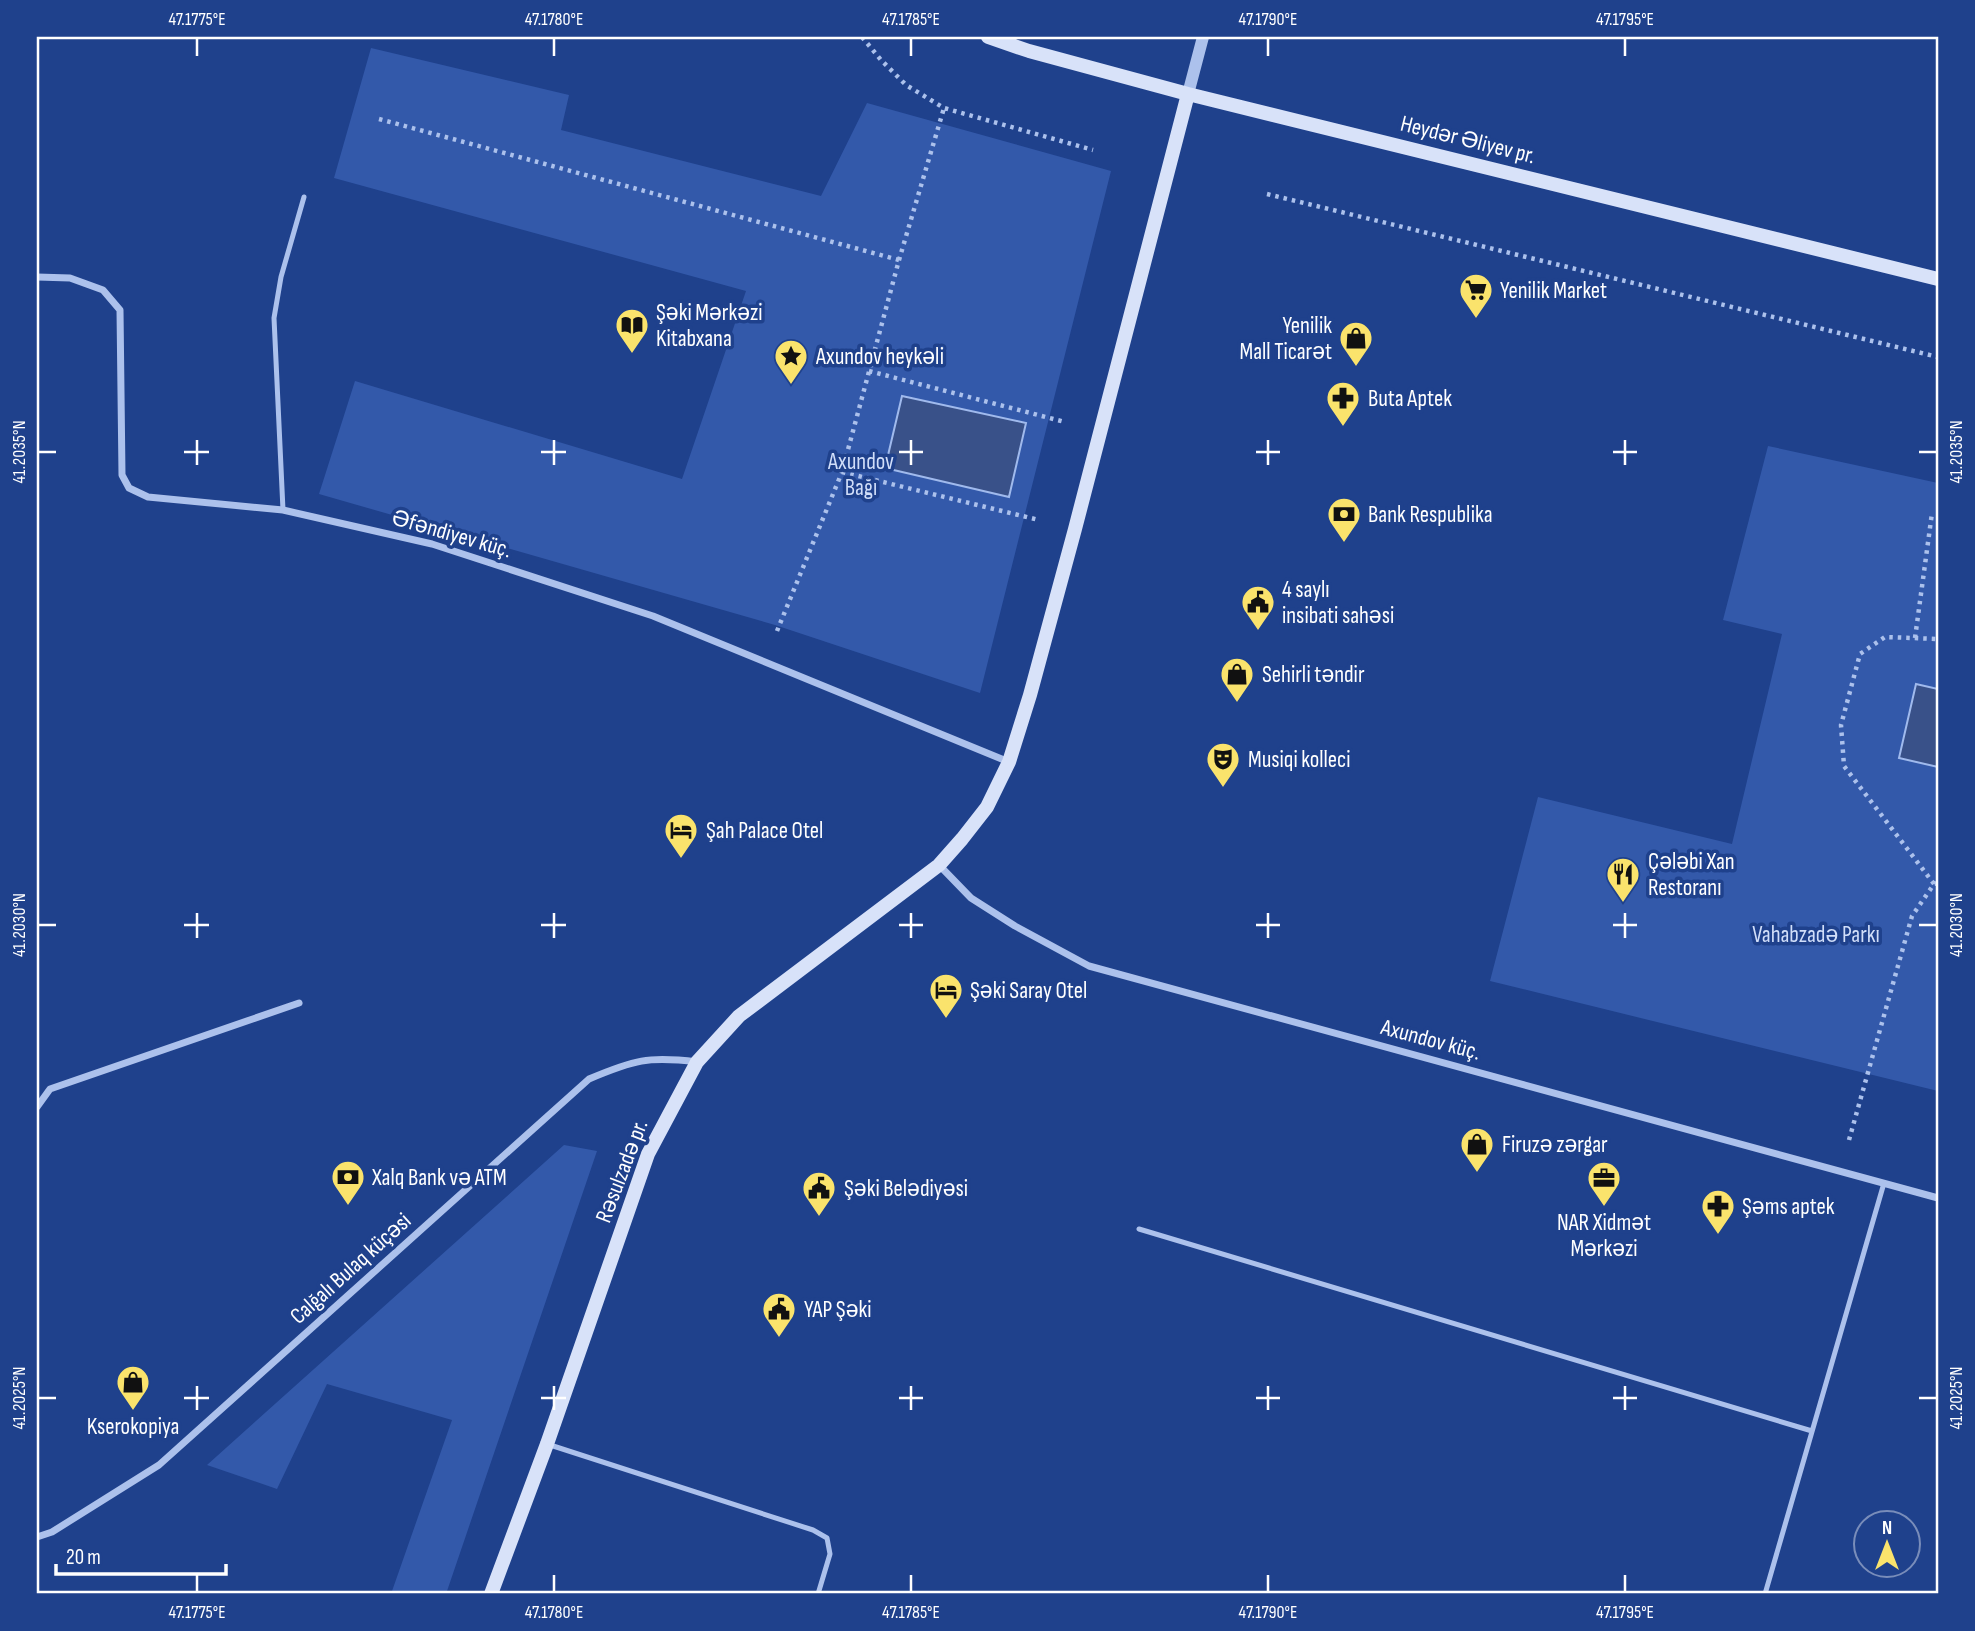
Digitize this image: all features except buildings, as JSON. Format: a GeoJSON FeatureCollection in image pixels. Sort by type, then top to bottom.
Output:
{"type":"FeatureCollection","features":[{"type":"Feature","properties":{"kind":"main road","name":"Heydər Əliyev pr."},"geometry":{"type":"LineString","coordinates":[[988,37],[1029,51],[1188,94],[1938,279]]}},
{"type":"Feature","properties":{"kind":"main road","name":"Rəsulzadə pr."},"geometry":{"type":"LineString","coordinates":[[491,1594],[547,1444],[648,1154],[697,1062],[739,1016],[939,865],[986,807],[1009,762],[1075,529],[1188,94]]}},
{"type":"Feature","properties":{"kind":"street"},"geometry":{"type":"LineString","coordinates":[[1188,94],[1203,37]]}},
{"type":"Feature","properties":{"kind":"street","name":"Əfəndiyev küç."},"geometry":{"type":"LineString","coordinates":[[37,277],[70,278],[103,290],[120,310],[122,475],[129,488],[148,497],[283,510],[432,544],[653,616],[1009,762]]}},
{"type":"Feature","properties":{"kind":"street","name":"Axundov küç."},"geometry":{"type":"LineString","coordinates":[[939,865],[971,898],[1015,926],[1089,966],[1938,1198]]}},
{"type":"Feature","properties":{"kind":"street"},"geometry":{"type":"LineString","coordinates":[[37,1107],[50,1089],[299,1003]]}},
{"type":"Feature","properties":{"kind":"street","name":"Calğalı Bulaq küçəsi"},"geometry":{"type":"LineString","coordinates":[[37,1537],[52,1532],[159,1465],[589,1079],[626,1063],[661,1058],[697,1062]]}},
{"type":"Feature","properties":{"kind":"lane"},"geometry":{"type":"LineString","coordinates":[[283,510],[274,318],[281,277],[304,197]]}},
{"type":"Feature","properties":{"kind":"lane"},"geometry":{"type":"LineString","coordinates":[[1765,1594],[1884,1184]]}},
{"type":"Feature","properties":{"kind":"lane"},"geometry":{"type":"LineString","coordinates":[[1139,1229],[1812,1431]]}},
{"type":"Feature","properties":{"kind":"lane"},"geometry":{"type":"LineString","coordinates":[[547,1444],[813,1530],[827,1538],[830,1554],[818,1594]]}},
{"type":"Feature","properties":{"kind":"path"},"geometry":{"type":"LineString","coordinates":[[862,37],[906,85],[944,108],[1093,150]]}},
{"type":"Feature","properties":{"kind":"path"},"geometry":{"type":"LineString","coordinates":[[764,662],[842,472],[899,260],[944,108]]}},
{"type":"Feature","properties":{"kind":"path"},"geometry":{"type":"LineString","coordinates":[[379,119],[899,260]]}},
{"type":"Feature","properties":{"kind":"path"},"geometry":{"type":"LineString","coordinates":[[1266,194],[1938,357]]}},
{"type":"Feature","properties":{"kind":"path"},"geometry":{"type":"LineString","coordinates":[[869,371],[1100,432]]}},
{"type":"Feature","properties":{"kind":"path"},"geometry":{"type":"LineString","coordinates":[[842,472],[1075,529]]}},
{"type":"Feature","properties":{"kind":"path"},"geometry":{"type":"LineString","coordinates":[[1915,638],[1932,513]]}},
{"type":"Feature","properties":{"kind":"path"},"geometry":{"type":"LineString","coordinates":[[1840,1171],[1912,916],[1936,883],[1844,766],[1841,725],[1860,654],[1885,637],[1938,639]]}},
{"type":"Feature","properties":{"kind":"green space","name":"Axundov Bağı"},"geometry":{"type":"Polygon","coordinates":[[[371,48],[569,95],[561,130],[821,196],[867,103],[1111,171],[980,693],[775,625],[319,494],[355,381],[682,479],[746,291],[334,178],[371,48]]]}},
{"type":"Feature","properties":{"kind":"green space","name":"Vahabzadə Parkı"},"geometry":{"type":"Polygon","coordinates":[[[1768,446],[1938,483],[1938,1091],[1490,981],[1538,797],[1732,844],[1782,634],[1723,620],[1768,446]]]}},
{"type":"Feature","properties":{"kind":"green space"},"geometry":{"type":"Polygon","coordinates":[[[564,1145],[597,1151],[446,1594],[391,1594],[452,1420],[327,1384],[277,1489],[207,1465],[564,1145]]]}},
{"type":"Feature","properties":{"kind":"shaded area"},"geometry":{"type":"Polygon","coordinates":[[[902,396],[1026,423],[1009,497],[885,468],[902,396]]]}},
{"type":"Feature","properties":{"kind":"shaded area"},"geometry":{"type":"Polygon","coordinates":[[[1916,684],[1938,689],[1938,767],[1899,758],[1916,684]]]}},
{"type":"Feature","properties":{"kind":"place","name":"Yenilik Market"},"geometry":{"type":"Point","coordinates":[1476,320]}},
{"type":"Feature","properties":{"kind":"place","name":"Şəki Mərkəzi Kitabxana"},"geometry":{"type":"Point","coordinates":[632,355]}},
{"type":"Feature","properties":{"kind":"place","name":"Yenilik Mall Ticarət"},"geometry":{"type":"Point","coordinates":[1356,368]}},
{"type":"Feature","properties":{"kind":"place","name":"Axundov heykəli"},"geometry":{"type":"Point","coordinates":[791,386]}},
{"type":"Feature","properties":{"kind":"place","name":"Buta Aptek"},"geometry":{"type":"Point","coordinates":[1343,428]}},
{"type":"Feature","properties":{"kind":"place","name":"Bank Respublika"},"geometry":{"type":"Point","coordinates":[1344,544]}},
{"type":"Feature","properties":{"kind":"place","name":"4 saylı insibati sahəsi"},"geometry":{"type":"Point","coordinates":[1258,632]}},
{"type":"Feature","properties":{"kind":"place","name":"Sehirli təndir"},"geometry":{"type":"Point","coordinates":[1237,704]}},
{"type":"Feature","properties":{"kind":"place","name":"Musiqi kolleci"},"geometry":{"type":"Point","coordinates":[1223,789]}},
{"type":"Feature","properties":{"kind":"place","name":"Şah Palace Otel"},"geometry":{"type":"Point","coordinates":[681,860]}},
{"type":"Feature","properties":{"kind":"place","name":"Çələbi Xan Restoranı"},"geometry":{"type":"Point","coordinates":[1623,904]}},
{"type":"Feature","properties":{"kind":"place","name":"Şəki Saray Otel"},"geometry":{"type":"Point","coordinates":[946,1020]}},
{"type":"Feature","properties":{"kind":"place","name":"Firuzə zərgar"},"geometry":{"type":"Point","coordinates":[1477,1174]}},
{"type":"Feature","properties":{"kind":"place","name":"Xalq Bank və ATM"},"geometry":{"type":"Point","coordinates":[348,1207]}},
{"type":"Feature","properties":{"kind":"place","name":"NAR Xidmət Mərkəzi"},"geometry":{"type":"Point","coordinates":[1604,1208]}},
{"type":"Feature","properties":{"kind":"place","name":"Şəki Belədiyəsi"},"geometry":{"type":"Point","coordinates":[819,1218]}},
{"type":"Feature","properties":{"kind":"place","name":"Şəms aptek"},"geometry":{"type":"Point","coordinates":[1718,1236]}},
{"type":"Feature","properties":{"kind":"place","name":"YAP Şəki"},"geometry":{"type":"Point","coordinates":[779,1339]}},
{"type":"Feature","properties":{"kind":"place","name":"Kserokopiya"},"geometry":{"type":"Point","coordinates":[133,1412]}}]}
